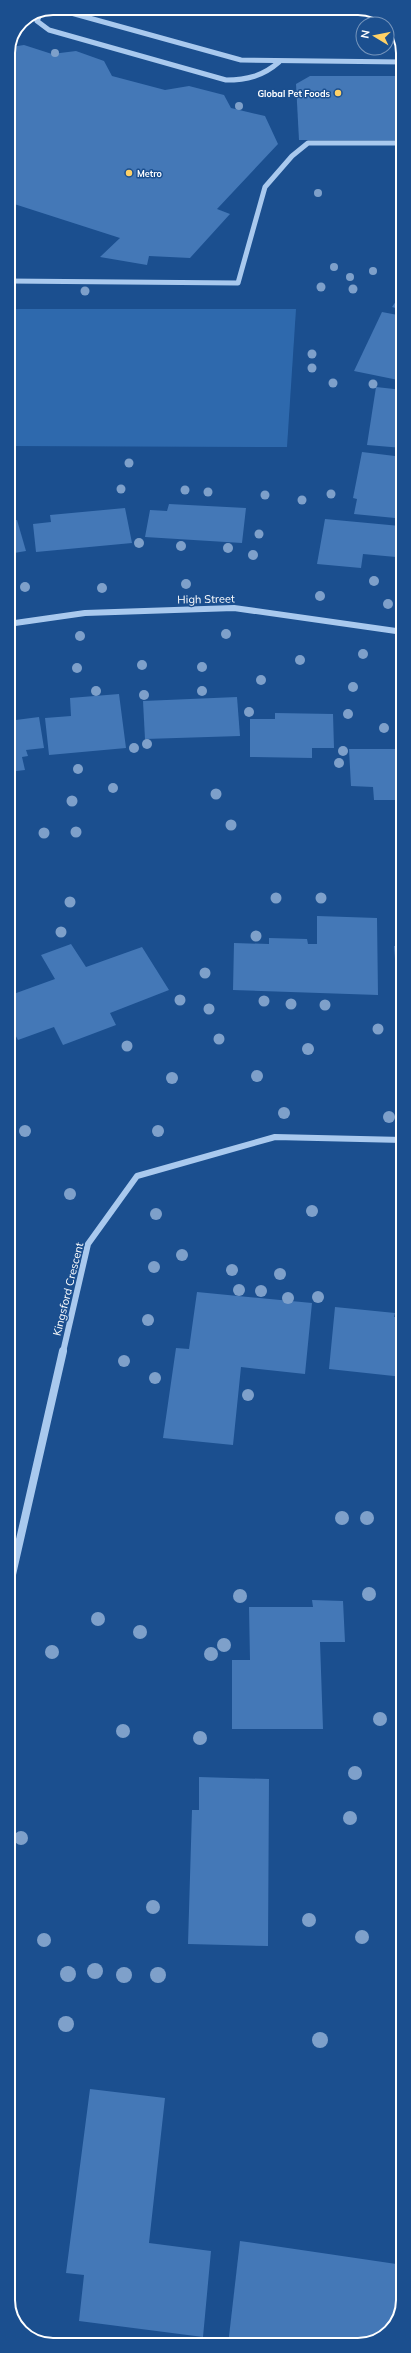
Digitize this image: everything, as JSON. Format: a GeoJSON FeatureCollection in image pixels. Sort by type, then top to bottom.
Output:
{"type":"FeatureCollection","features":[{"type":"Feature","properties":{"kind":"street"},"geometry":{"type":"LineString","coordinates":[[77,15],[241,60],[279,62],[396,62]]}},
{"type":"Feature","properties":{"kind":"street"},"geometry":{"type":"LineString","coordinates":[[38,18],[37,21],[41,26],[49,30],[226,80],[245,80],[260,76],[279,62]]}},
{"type":"Feature","properties":{"kind":"street"},"geometry":{"type":"LineString","coordinates":[[15,281],[238,283],[265,187],[292,156],[308,143],[396,143]]}},
{"type":"Feature","properties":{"kind":"street","name":"High Street"},"geometry":{"type":"LineString","coordinates":[[15,623],[85,613],[234,608],[396,631]]}},
{"type":"Feature","properties":{"kind":"street","name":"Kingsford Crescent"},"geometry":{"type":"LineString","coordinates":[[15,1562],[88,1244],[137,1176],[275,1137],[396,1140]]}},
{"type":"Feature","properties":{"kind":"shaded area"},"geometry":{"type":"Polygon","coordinates":[[[15,309],[296,309],[287,447],[15,446],[15,309]]]}},
{"type":"Feature","properties":{"kind":"building","name":"Metro"},"geometry":{"type":"Polygon","coordinates":[[[24,45],[52,54],[76,51],[104,61],[112,76],[165,90],[189,86],[224,95],[231,108],[265,116],[278,144],[217,209],[230,214],[190,258],[149,256],[147,265],[100,257],[120,238],[15,204],[16,46],[24,45]]]}},
{"type":"Feature","properties":{"kind":"building"},"geometry":{"type":"Polygon","coordinates":[[[310,76],[396,76],[396,140],[299,140],[296,84],[310,76]]]}},
{"type":"Feature","properties":{"kind":"building"},"geometry":{"type":"Polygon","coordinates":[[[396,301],[396,308],[392,307],[396,301]]]}},
{"type":"Feature","properties":{"kind":"building"},"geometry":{"type":"Polygon","coordinates":[[[382,312],[396,315],[396,380],[354,371],[382,312]]]}},
{"type":"Feature","properties":{"kind":"building"},"geometry":{"type":"Polygon","coordinates":[[[376,387],[396,389],[396,447],[367,445],[376,387]]]}},
{"type":"Feature","properties":{"kind":"building"},"geometry":{"type":"Polygon","coordinates":[[[362,452],[396,456],[395,518],[354,514],[357,499],[353,498],[362,452]]]}},
{"type":"Feature","properties":{"kind":"building"},"geometry":{"type":"Polygon","coordinates":[[[169,504],[246,508],[242,543],[145,537],[150,510],[167,511],[169,504]]]}},
{"type":"Feature","properties":{"kind":"building"},"geometry":{"type":"Polygon","coordinates":[[[125,508],[132,543],[36,552],[33,524],[51,522],[50,515],[125,508]]]}},
{"type":"Feature","properties":{"kind":"building"},"geometry":{"type":"Polygon","coordinates":[[[325,519],[396,526],[396,557],[363,554],[361,568],[317,564],[325,519]]]}},
{"type":"Feature","properties":{"kind":"building"},"geometry":{"type":"Polygon","coordinates":[[[15,520],[17,520],[26,551],[15,553],[15,520]]]}},
{"type":"Feature","properties":{"kind":"building"},"geometry":{"type":"Polygon","coordinates":[[[119,694],[126,748],[49,755],[45,718],[71,716],[70,698],[119,694]]]}},
{"type":"Feature","properties":{"kind":"building"},"geometry":{"type":"Polygon","coordinates":[[[237,697],[240,736],[145,739],[143,701],[237,697]]]}},
{"type":"Feature","properties":{"kind":"building"},"geometry":{"type":"Polygon","coordinates":[[[275,713],[333,714],[334,748],[312,748],[312,758],[250,757],[250,719],[275,719],[275,713]]]}},
{"type":"Feature","properties":{"kind":"building"},"geometry":{"type":"Polygon","coordinates":[[[39,717],[44,748],[26,750],[28,756],[22,757],[25,770],[15,771],[15,720],[39,717]]]}},
{"type":"Feature","properties":{"kind":"building"},"geometry":{"type":"Polygon","coordinates":[[[349,749],[396,749],[396,800],[374,800],[373,787],[351,786],[349,749]]]}},
{"type":"Feature","properties":{"kind":"building"},"geometry":{"type":"Polygon","coordinates":[[[317,916],[377,918],[378,995],[233,990],[234,943],[269,944],[269,938],[307,939],[308,944],[317,944],[317,916]]]}},
{"type":"Feature","properties":{"kind":"building"},"geometry":{"type":"Polygon","coordinates":[[[71,944],[86,967],[142,947],[169,990],[110,1013],[116,1025],[63,1045],[54,1027],[18,1040],[15,1035],[15,993],[55,979],[41,955],[71,944]]]}},
{"type":"Feature","properties":{"kind":"building"},"geometry":{"type":"Polygon","coordinates":[[[394,946],[396,946],[396,971],[394,946]]]}},
{"type":"Feature","properties":{"kind":"building"},"geometry":{"type":"Polygon","coordinates":[[[197,1292],[312,1303],[305,1374],[241,1367],[233,1445],[163,1438],[176,1348],[189,1349],[197,1292]]]}},
{"type":"Feature","properties":{"kind":"building"},"geometry":{"type":"Polygon","coordinates":[[[335,1307],[395,1313],[396,1376],[329,1369],[335,1307]]]}},
{"type":"Feature","properties":{"kind":"building"},"geometry":{"type":"Polygon","coordinates":[[[312,1600],[343,1601],[345,1642],[320,1642],[323,1729],[232,1729],[232,1660],[250,1660],[249,1607],[313,1607],[312,1600]]]}},
{"type":"Feature","properties":{"kind":"building"},"geometry":{"type":"Polygon","coordinates":[[[199,1777],[269,1779],[268,1946],[188,1944],[192,1810],[199,1810],[199,1777]]]}},
{"type":"Feature","properties":{"kind":"building"},"geometry":{"type":"Polygon","coordinates":[[[90,2089],[165,2098],[149,2243],[211,2251],[203,2337],[79,2321],[84,2275],[66,2273],[90,2089]]]}},
{"type":"Feature","properties":{"kind":"building"},"geometry":{"type":"Polygon","coordinates":[[[240,2241],[396,2264],[395,2307],[391,2319],[387,2325],[377,2333],[363,2338],[229,2338],[240,2241]]]}},
{"type":"Feature","properties":{"kind":"place","name":"Global Pet Foods"},"geometry":{"type":"Point","coordinates":[338,93]}},
{"type":"Feature","properties":{"kind":"place","name":"Metro"},"geometry":{"type":"Point","coordinates":[129,173]}}]}
